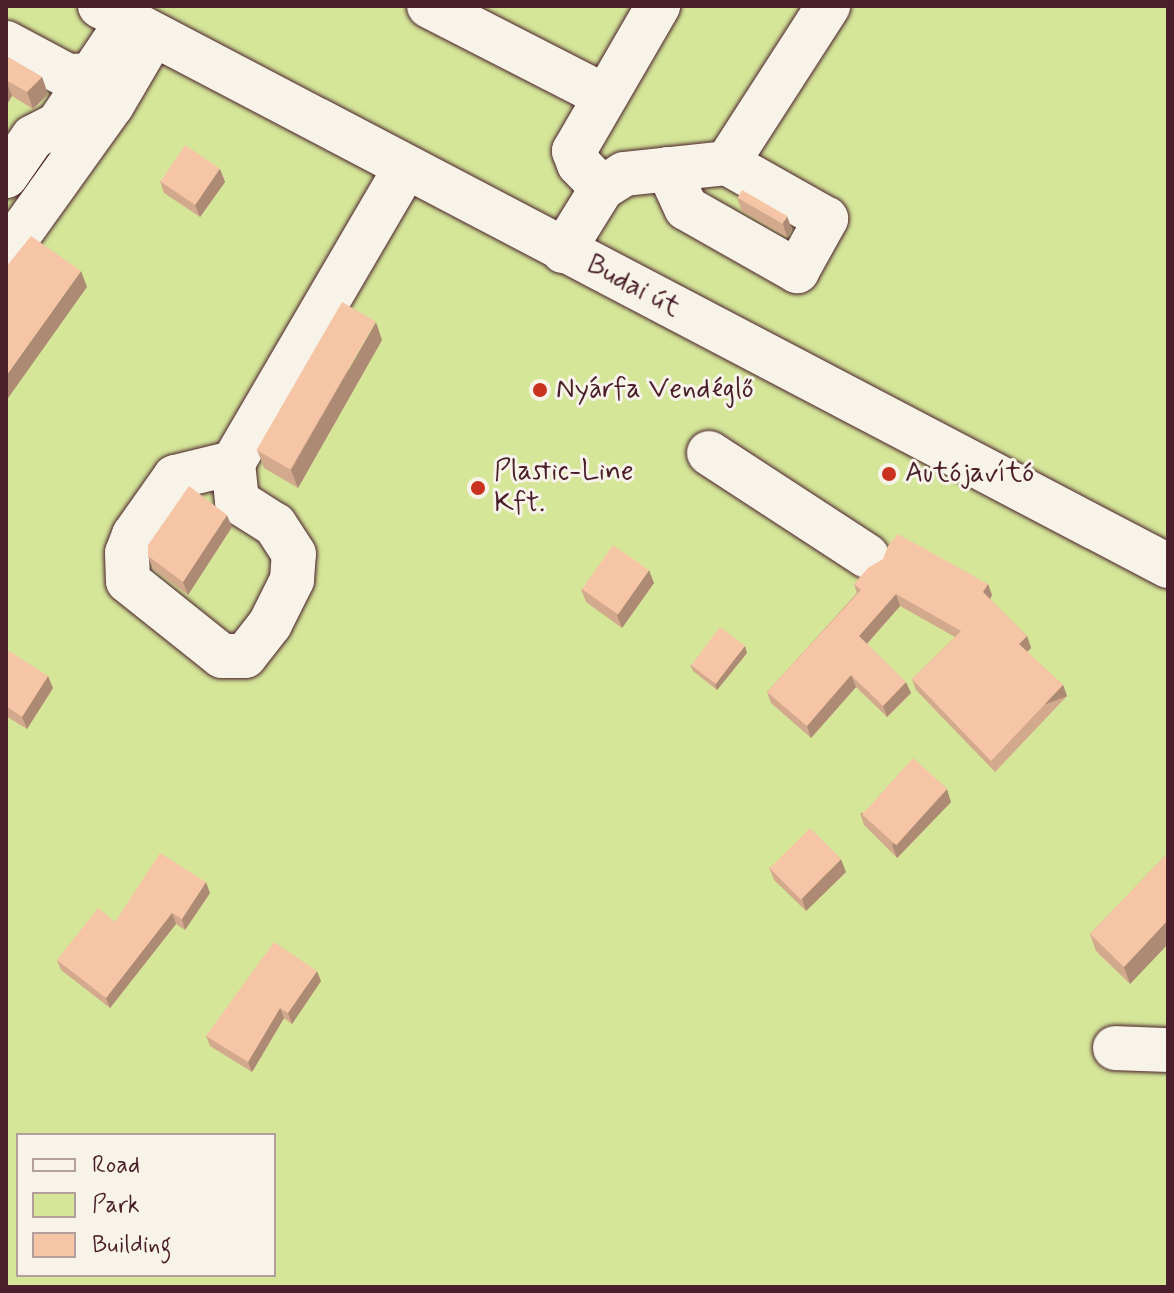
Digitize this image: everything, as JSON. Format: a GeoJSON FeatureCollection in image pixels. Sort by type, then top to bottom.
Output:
{"type":"FeatureCollection","features":[{"type":"Feature","properties":{"kind":"main road"},"geometry":{"type":"LineString","coordinates":[[429,6],[605,96]]}},
{"type":"Feature","properties":{"kind":"main road"},"geometry":{"type":"LineString","coordinates":[[602,188],[579,164],[574,151],[658,6]]}},
{"type":"Feature","properties":{"kind":"main road"},"geometry":{"type":"LineString","coordinates":[[727,163],[828,6]]}},
{"type":"Feature","properties":{"kind":"main road"},"geometry":{"type":"LineString","coordinates":[[6,176],[33,137],[58,124],[127,21]]}},
{"type":"Feature","properties":{"kind":"main road"},"geometry":{"type":"LineString","coordinates":[[6,253],[112,105],[127,21]]}},
{"type":"Feature","properties":{"kind":"main road","name":"Budai út"},"geometry":{"type":"LineString","coordinates":[[127,21],[1168,566]]}},
{"type":"Feature","properties":{"kind":"main road"},"geometry":{"type":"LineString","coordinates":[[6,43],[68,76],[92,75]]}},
{"type":"Feature","properties":{"kind":"main road"},"geometry":{"type":"LineString","coordinates":[[563,251],[602,188],[624,174],[668,169],[727,163],[826,219],[797,271],[686,208],[668,169]]}},
{"type":"Feature","properties":{"kind":"main road"},"geometry":{"type":"LineString","coordinates":[[233,463],[175,477],[134,535],[127,553],[128,581],[222,656],[245,656],[270,624],[292,580],[294,554],[275,525],[237,501],[233,463],[405,169]]}},
{"type":"Feature","properties":{"kind":"main road"},"geometry":{"type":"LineString","coordinates":[[709,453],[867,556]]}},
{"type":"Feature","properties":{"kind":"main road"},"geometry":{"type":"LineString","coordinates":[[1115,1048],[1168,1050]]}},
{"type":"Feature","properties":{"kind":"green space"},"geometry":{"type":"Polygon","coordinates":[[[6,6],[1168,6],[1168,1287],[6,1287],[6,6]]]}},
{"type":"Feature","properties":{"kind":"building"},"geometry":{"type":"Polygon","coordinates":[[[6,56],[42,77],[27,92],[6,80],[6,56]]]}},
{"type":"Feature","properties":{"kind":"building"},"geometry":{"type":"Polygon","coordinates":[[[185,145],[220,168],[195,205],[160,181],[185,145]]]}},
{"type":"Feature","properties":{"kind":"building"},"geometry":{"type":"Polygon","coordinates":[[[742,190],[787,216],[783,224],[738,198],[742,190]]]}},
{"type":"Feature","properties":{"kind":"building"},"geometry":{"type":"Polygon","coordinates":[[[31,236],[81,271],[6,376],[6,267],[31,236]]]}},
{"type":"Feature","properties":{"kind":"building"},"geometry":{"type":"Polygon","coordinates":[[[342,302],[376,322],[290,470],[256,450],[342,302]]]}},
{"type":"Feature","properties":{"kind":"building"},"geometry":{"type":"Polygon","coordinates":[[[189,486],[227,515],[183,582],[148,556],[148,545],[189,486]]]}},
{"type":"Feature","properties":{"kind":"building"},"geometry":{"type":"Polygon","coordinates":[[[898,534],[988,584],[983,592],[1027,636],[1019,644],[1063,685],[991,761],[912,679],[961,631],[896,594],[859,636],[906,682],[883,706],[851,675],[807,726],[767,692],[861,590],[854,584],[868,568],[883,559],[888,546],[898,534]]]}},
{"type":"Feature","properties":{"kind":"building"},"geometry":{"type":"Polygon","coordinates":[[[613,545],[649,570],[618,614],[582,589],[613,545]]]}},
{"type":"Feature","properties":{"kind":"building"},"geometry":{"type":"Polygon","coordinates":[[[720,627],[745,646],[716,684],[691,665],[720,627]]]}},
{"type":"Feature","properties":{"kind":"building"},"geometry":{"type":"Polygon","coordinates":[[[9,651],[48,676],[22,717],[6,706],[6,656],[9,651]]]}},
{"type":"Feature","properties":{"kind":"building"},"geometry":{"type":"Polygon","coordinates":[[[913,758],[947,789],[896,845],[862,814],[913,758]]]}},
{"type":"Feature","properties":{"kind":"building"},"geometry":{"type":"Polygon","coordinates":[[[810,828],[841,859],[801,899],[770,868],[810,828]]]}},
{"type":"Feature","properties":{"kind":"building"},"geometry":{"type":"Polygon","coordinates":[[[160,853],[206,882],[182,919],[172,913],[106,998],[57,960],[98,908],[115,922],[160,853]]]}},
{"type":"Feature","properties":{"kind":"building"},"geometry":{"type":"Polygon","coordinates":[[[1168,853],[1168,920],[1124,967],[1090,934],[1168,853]]]}},
{"type":"Feature","properties":{"kind":"building"},"geometry":{"type":"Polygon","coordinates":[[[274,942],[317,971],[288,1013],[280,1008],[248,1062],[206,1036],[274,942]]]}},
{"type":"Feature","properties":{"kind":"place","name":"Nyárfa Vendéglő"},"geometry":{"type":"Point","coordinates":[540,390]}},
{"type":"Feature","properties":{"kind":"place","name":"Autójavító"},"geometry":{"type":"Point","coordinates":[889,474]}},
{"type":"Feature","properties":{"kind":"place","name":"Plastic-Line Kft."},"geometry":{"type":"Point","coordinates":[478,488]}}]}
